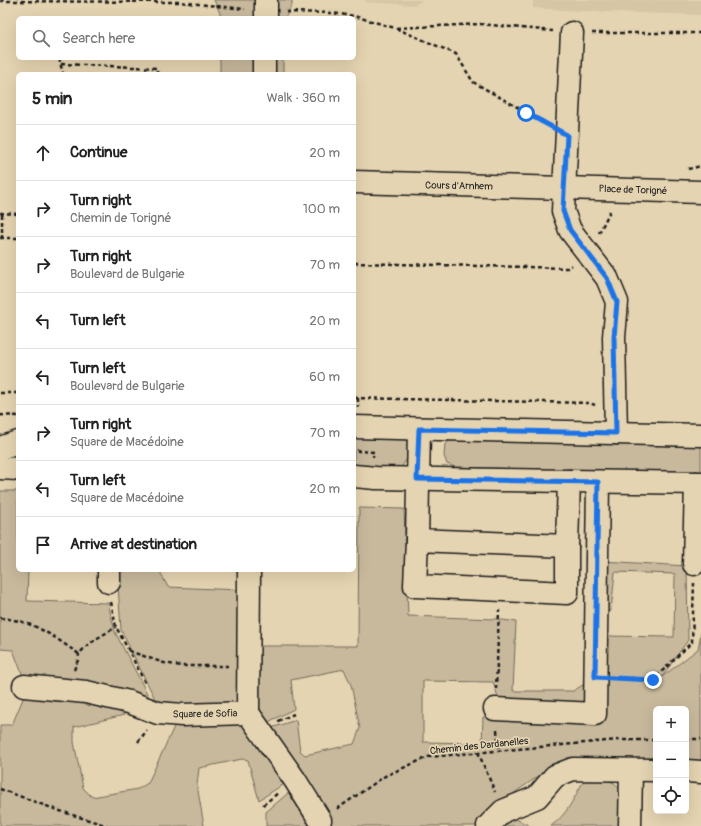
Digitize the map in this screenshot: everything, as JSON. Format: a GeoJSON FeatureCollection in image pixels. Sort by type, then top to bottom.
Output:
{"type":"FeatureCollection","features":[{"type":"Feature","properties":{"kind":"street"},"geometry":{"type":"LineString","coordinates":[[572,33],[563,211],[570,230],[607,278],[617,302],[614,337],[616,433]]}},
{"type":"Feature","properties":{"kind":"street"},"geometry":{"type":"LineString","coordinates":[[264,60],[264,72]]}},
{"type":"Feature","properties":{"kind":"street","name":"Cours d'Arnhem"},"geometry":{"type":"LineString","coordinates":[[356,182],[564,187]]}},
{"type":"Feature","properties":{"kind":"street","name":"Place de Torigné"},"geometry":{"type":"LineString","coordinates":[[564,187],[701,192]]}},
{"type":"Feature","properties":{"kind":"street"},"geometry":{"type":"LineString","coordinates":[[356,427],[701,435]]}},
{"type":"Feature","properties":{"kind":"street"},"geometry":{"type":"LineString","coordinates":[[419,429],[415,586],[567,593],[569,481]]}},
{"type":"Feature","properties":{"kind":"street"},"geometry":{"type":"LineString","coordinates":[[0,448],[16,443]]}},
{"type":"Feature","properties":{"kind":"street"},"geometry":{"type":"LineString","coordinates":[[0,468],[16,469]]}},
{"type":"Feature","properties":{"kind":"street"},"geometry":{"type":"LineString","coordinates":[[356,476],[417,479],[699,483],[694,564]]}},
{"type":"Feature","properties":{"kind":"street"},"geometry":{"type":"LineString","coordinates":[[495,709],[595,714],[598,482]]}},
{"type":"Feature","properties":{"kind":"street"},"geometry":{"type":"LineString","coordinates":[[417,540],[567,546]]}},
{"type":"Feature","properties":{"kind":"street","name":"Square de Sofia"},"geometry":{"type":"LineString","coordinates":[[24,686],[62,689],[94,694],[129,702],[158,713],[182,715],[248,713],[249,572]]}},
{"type":"Feature","properties":{"kind":"street"},"geometry":{"type":"LineString","coordinates":[[248,713],[295,780],[320,820]]}},
{"type":"Feature","properties":{"kind":"street"},"geometry":{"type":"LineString","coordinates":[[488,826],[503,810],[537,797],[555,776],[573,769],[653,770]]}},
{"type":"Feature","properties":{"kind":"street"},"geometry":{"type":"LineString","coordinates":[[630,826],[631,770]]}},
{"type":"Feature","properties":{"kind":"street"},"geometry":{"type":"LineString","coordinates":[[689,771],[701,772]]}},
{"type":"Feature","properties":{"kind":"path"},"geometry":{"type":"LineString","coordinates":[[0,1],[179,2],[266,10],[332,13],[354,16]]}},
{"type":"Feature","properties":{"kind":"path"},"geometry":{"type":"LineString","coordinates":[[356,17],[395,28],[456,54],[473,82],[567,135]]}},
{"type":"Feature","properties":{"kind":"path"},"geometry":{"type":"LineString","coordinates":[[395,28],[480,24],[572,33],[701,33]]}},
{"type":"Feature","properties":{"kind":"path"},"geometry":{"type":"LineString","coordinates":[[59,60],[62,72]]}},
{"type":"Feature","properties":{"kind":"path"},"geometry":{"type":"LineString","coordinates":[[60,64],[157,68],[157,72]]}},
{"type":"Feature","properties":{"kind":"path"},"geometry":{"type":"LineString","coordinates":[[686,170],[701,166]]}},
{"type":"Feature","properties":{"kind":"path"},"geometry":{"type":"LineString","coordinates":[[356,263],[567,268],[590,256],[620,189]]}},
{"type":"Feature","properties":{"kind":"path"},"geometry":{"type":"LineString","coordinates":[[16,214],[1,213],[1,238],[16,238]]}},
{"type":"Feature","properties":{"kind":"path"},"geometry":{"type":"LineString","coordinates":[[0,393],[16,393]]}},
{"type":"Feature","properties":{"kind":"path"},"geometry":{"type":"LineString","coordinates":[[356,398],[589,403],[615,410]]}},
{"type":"Feature","properties":{"kind":"path"},"geometry":{"type":"LineString","coordinates":[[0,415],[16,416]]}},
{"type":"Feature","properties":{"kind":"path"},"geometry":{"type":"LineString","coordinates":[[595,677],[653,680],[692,642],[694,564]]}},
{"type":"Feature","properties":{"kind":"path"},"geometry":{"type":"LineString","coordinates":[[109,576],[111,605],[116,628],[129,650],[158,713]]}},
{"type":"Feature","properties":{"kind":"path"},"geometry":{"type":"LineString","coordinates":[[498,590],[495,709],[499,750]]}},
{"type":"Feature","properties":{"kind":"path"},"geometry":{"type":"LineString","coordinates":[[0,618],[36,626],[79,654],[100,636],[116,628]]}},
{"type":"Feature","properties":{"kind":"path"},"geometry":{"type":"LineString","coordinates":[[129,650],[164,663],[181,666],[248,666]]}},
{"type":"Feature","properties":{"kind":"path"},"geometry":{"type":"LineString","coordinates":[[689,739],[701,739]]}},
{"type":"Feature","properties":{"kind":"path","name":"Chemin des Dardanelles"},"geometry":{"type":"LineString","coordinates":[[320,820],[386,776],[428,757],[618,740],[653,740]]}},
{"type":"Feature","properties":{"kind":"path"},"geometry":{"type":"LineString","coordinates":[[478,752],[503,810]]}},
{"type":"Feature","properties":{"kind":"path"},"geometry":{"type":"LineString","coordinates":[[0,789],[60,811],[108,826]]}},
{"type":"Feature","properties":{"kind":"shaded area"},"geometry":{"type":"Polygon","coordinates":[[[214,0],[292,0],[292,5],[286,16],[220,16],[214,0]]]}},
{"type":"Feature","properties":{"kind":"shaded area"},"geometry":{"type":"Polygon","coordinates":[[[365,0],[423,0],[415,5],[365,2],[365,0]]]}},
{"type":"Feature","properties":{"kind":"shaded area"},"geometry":{"type":"Polygon","coordinates":[[[533,0],[701,0],[701,15],[533,8],[533,0]]]}},
{"type":"Feature","properties":{"kind":"shaded area"},"geometry":{"type":"Polygon","coordinates":[[[220,60],[283,60],[283,72],[220,72],[220,60]]]}},
{"type":"Feature","properties":{"kind":"shaded area"},"geometry":{"type":"Polygon","coordinates":[[[356,435],[404,439],[409,444],[408,457],[399,471],[356,468],[356,435]]]}},
{"type":"Feature","properties":{"kind":"shaded area"},"geometry":{"type":"Polygon","coordinates":[[[451,440],[701,444],[701,474],[455,467],[447,464],[444,456],[445,444],[451,440]]]}},
{"type":"Feature","properties":{"kind":"shaded area"},"geometry":{"type":"Polygon","coordinates":[[[0,491],[16,491],[16,572],[28,572],[27,601],[108,603],[115,632],[154,707],[26,684],[13,650],[0,649],[0,491]]]}},
{"type":"Feature","properties":{"kind":"shaded area"},"geometry":{"type":"Polygon","coordinates":[[[359,508],[404,509],[408,616],[496,619],[516,622],[513,691],[573,691],[601,674],[605,636],[674,637],[675,574],[615,572],[611,611],[601,611],[602,561],[687,566],[688,640],[662,677],[698,649],[701,633],[701,765],[689,765],[689,706],[653,706],[653,765],[553,766],[504,800],[514,818],[530,826],[266,826],[266,812],[294,788],[268,729],[296,720],[300,751],[305,755],[354,744],[360,728],[351,685],[344,669],[291,680],[294,709],[262,725],[254,711],[256,646],[358,646],[359,508]],[[423,681],[423,742],[482,743],[483,717],[493,718],[501,706],[493,682],[423,681]]]}},
{"type":"Feature","properties":{"kind":"shaded area"},"geometry":{"type":"Polygon","coordinates":[[[117,572],[161,572],[168,587],[240,590],[244,706],[287,782],[259,800],[248,760],[242,759],[199,768],[197,785],[204,826],[0,826],[0,725],[12,725],[27,689],[127,708],[124,715],[74,727],[74,742],[83,788],[92,797],[138,789],[148,783],[174,727],[159,707],[121,630],[117,572]]]}},
{"type":"Feature","properties":{"kind":"shaded area"},"geometry":{"type":"Polygon","coordinates":[[[603,778],[614,783],[623,791],[622,826],[551,826],[562,817],[584,780],[603,778]]]}},
{"type":"Feature","properties":{"kind":"route"},"geometry":{"type":"LineString","coordinates":[[526,113],[567,135],[563,211],[570,230],[607,278],[617,302],[614,337],[616,433],[419,429],[417,479],[598,482],[595,677],[653,680]]}}]}
